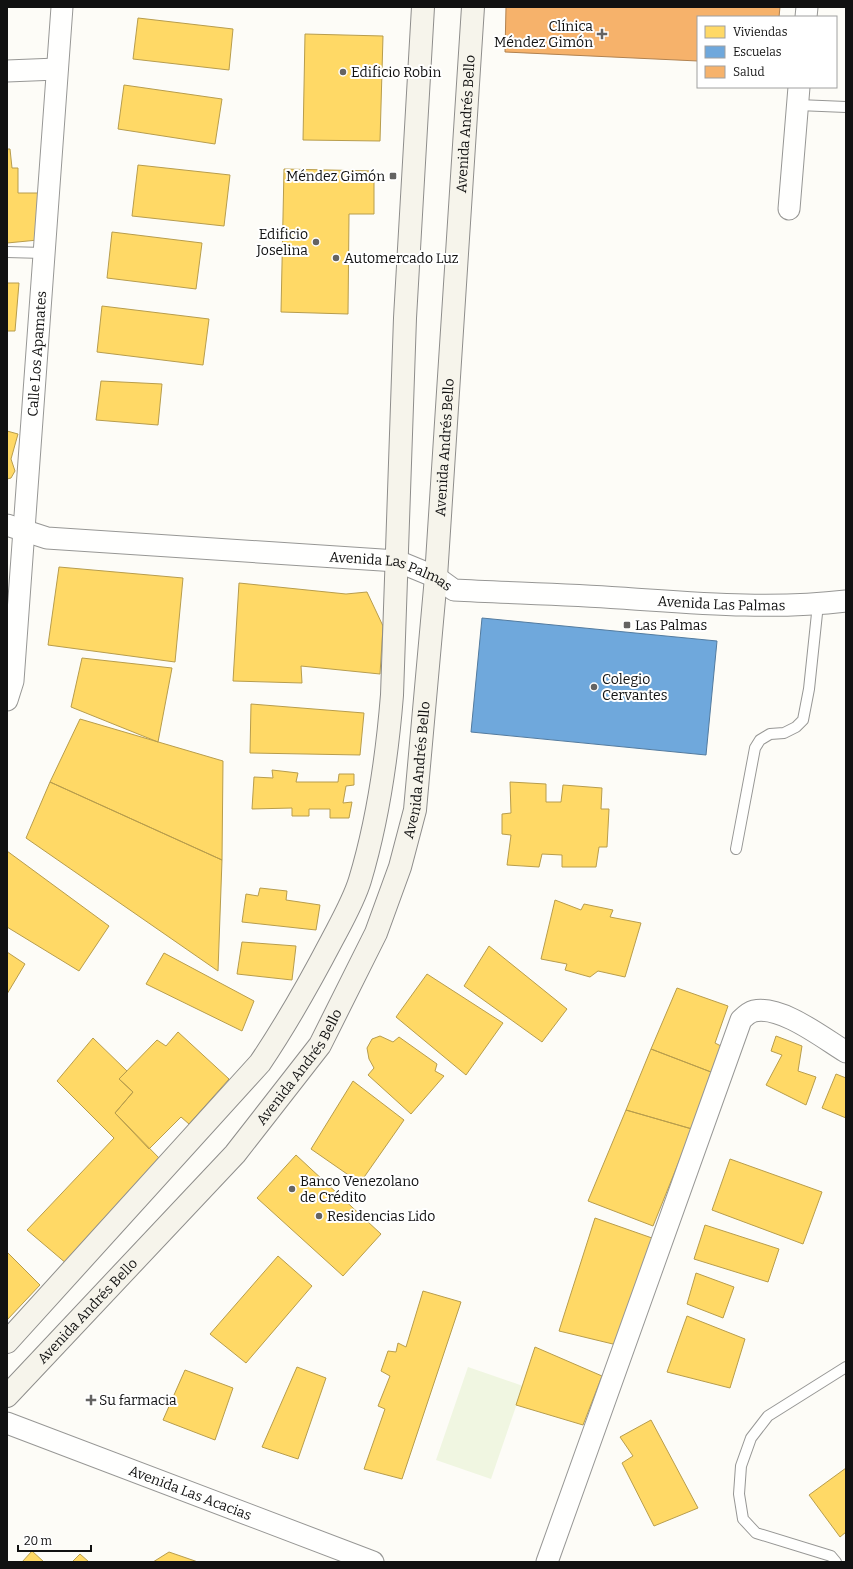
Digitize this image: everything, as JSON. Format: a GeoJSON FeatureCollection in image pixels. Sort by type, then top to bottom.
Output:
{"type":"FeatureCollection","features":[{"type":"Feature","properties":{"kind":"street","name":"Calle Los Apamates"},"geometry":{"type":"LineString","coordinates":[[7,700],[13,681],[15,528],[43,253],[62,7]]}},
{"type":"Feature","properties":{"kind":"street"},"geometry":{"type":"LineString","coordinates":[[7,1342],[260,1063],[293,1012],[340,926],[360,881],[374,824],[385,761],[392,695],[405,318],[422,7]]}},
{"type":"Feature","properties":{"kind":"street","name":"Avenida Andrés Bello"},"geometry":{"type":"LineString","coordinates":[[7,1396],[235,1154],[320,1045],[376,933],[400,867],[412,823],[418,782],[436,577],[473,7]]}},
{"type":"Feature","properties":{"kind":"street"},"geometry":{"type":"LineString","coordinates":[[7,71],[57,69]]}},
{"type":"Feature","properties":{"kind":"street"},"geometry":{"type":"LineString","coordinates":[[789,210],[799,96]]}},
{"type":"Feature","properties":{"kind":"street","name":"Avenida Las Palmas"},"geometry":{"type":"LineString","coordinates":[[15,528],[47,538],[397,561],[436,577],[454,590],[618,598],[721,605],[818,604],[846,601]]}},
{"type":"Feature","properties":{"kind":"street"},"geometry":{"type":"LineString","coordinates":[[547,1562],[741,1020],[753,1011],[773,1012],[796,1021],[846,1052]]}},
{"type":"Feature","properties":{"kind":"street","name":"Avenida Las Acacias"},"geometry":{"type":"LineString","coordinates":[[7,1423],[370,1562]]}},
{"type":"Feature","properties":{"kind":"lane"},"geometry":{"type":"LineString","coordinates":[[799,96],[846,107]]}},
{"type":"Feature","properties":{"kind":"lane"},"geometry":{"type":"LineString","coordinates":[[7,252],[43,253]]}},
{"type":"Feature","properties":{"kind":"lane"},"geometry":{"type":"LineString","coordinates":[[736,849],[755,748],[760,740],[770,734],[784,733],[796,727],[803,720],[809,689],[818,604]]}},
{"type":"Feature","properties":{"kind":"lane"},"geometry":{"type":"LineString","coordinates":[[836,1562],[831,1556],[756,1533],[743,1519],[739,1494],[741,1466],[751,1438],[768,1416],[846,1367]]}},
{"type":"Feature","properties":{"kind":"green space"},"geometry":{"type":"Polygon","coordinates":[[[468,1367],[523,1386],[491,1479],[436,1460],[468,1367]]]}},
{"type":"Feature","properties":{"kind":"building: Viviendas"},"geometry":{"type":"Polygon","coordinates":[[[138,18],[233,29],[229,70],[133,59],[138,18]]]}},
{"type":"Feature","properties":{"kind":"building: Viviendas","name":"Edificio Robin"},"geometry":{"type":"Polygon","coordinates":[[[305,34],[383,36],[380,141],[303,140],[305,34]]]}},
{"type":"Feature","properties":{"kind":"building: Viviendas"},"geometry":{"type":"Polygon","coordinates":[[[124,85],[222,99],[215,144],[118,129],[124,85]]]}},
{"type":"Feature","properties":{"kind":"building: Viviendas"},"geometry":{"type":"Polygon","coordinates":[[[7,149],[10,149],[12,168],[18,168],[18,193],[38,193],[38,240],[7,243],[7,149]]]}},
{"type":"Feature","properties":{"kind":"building: Viviendas"},"geometry":{"type":"Polygon","coordinates":[[[138,165],[230,175],[224,226],[132,216],[138,165]]]}},
{"type":"Feature","properties":{"kind":"building: Viviendas","name":"Edificio Joselina"},"geometry":{"type":"Polygon","coordinates":[[[284,169],[374,171],[374,214],[349,214],[348,314],[281,312],[284,169]]]}},
{"type":"Feature","properties":{"kind":"building: Viviendas"},"geometry":{"type":"Polygon","coordinates":[[[112,232],[202,243],[196,289],[107,278],[112,232]]]}},
{"type":"Feature","properties":{"kind":"building: Viviendas"},"geometry":{"type":"Polygon","coordinates":[[[7,283],[19,283],[15,331],[7,331],[7,283]]]}},
{"type":"Feature","properties":{"kind":"building: Viviendas"},"geometry":{"type":"Polygon","coordinates":[[[102,306],[209,319],[203,365],[97,352],[102,306]]]}},
{"type":"Feature","properties":{"kind":"building: Viviendas"},"geometry":{"type":"Polygon","coordinates":[[[101,381],[162,384],[158,425],[96,420],[101,381]]]}},
{"type":"Feature","properties":{"kind":"building: Viviendas"},"geometry":{"type":"Polygon","coordinates":[[[7,431],[18,434],[11,459],[15,471],[11,478],[7,479],[7,431]]]}},
{"type":"Feature","properties":{"kind":"building: Viviendas"},"geometry":{"type":"Polygon","coordinates":[[[59,567],[183,578],[175,662],[48,645],[59,567]]]}},
{"type":"Feature","properties":{"kind":"building: Viviendas"},"geometry":{"type":"Polygon","coordinates":[[[239,583],[346,594],[367,592],[383,626],[380,674],[301,666],[302,683],[233,681],[239,583]]]}},
{"type":"Feature","properties":{"kind":"building: Viviendas"},"geometry":{"type":"Polygon","coordinates":[[[82,658],[172,668],[158,742],[71,707],[82,658]]]}},
{"type":"Feature","properties":{"kind":"building: Viviendas"},"geometry":{"type":"Polygon","coordinates":[[[251,704],[364,713],[360,755],[250,753],[251,704]]]}},
{"type":"Feature","properties":{"kind":"building: Viviendas"},"geometry":{"type":"Polygon","coordinates":[[[80,719],[223,761],[222,860],[50,782],[80,719]]]}},
{"type":"Feature","properties":{"kind":"building: Viviendas"},"geometry":{"type":"Polygon","coordinates":[[[272,770],[298,773],[296,782],[338,782],[339,774],[354,774],[354,785],[346,786],[343,803],[352,802],[349,818],[330,818],[330,809],[309,809],[309,816],[292,816],[292,808],[252,809],[254,777],[273,778],[272,770]]]}},
{"type":"Feature","properties":{"kind":"building: Viviendas"},"geometry":{"type":"Polygon","coordinates":[[[50,782],[222,860],[218,971],[26,838],[50,782]]]}},
{"type":"Feature","properties":{"kind":"building: Viviendas"},"geometry":{"type":"Polygon","coordinates":[[[510,782],[546,784],[546,802],[561,802],[563,785],[602,788],[601,809],[609,809],[607,847],[599,847],[596,867],[562,867],[562,855],[542,854],[539,867],[507,865],[511,835],[502,834],[502,814],[511,813],[510,782]]]}},
{"type":"Feature","properties":{"kind":"building: Viviendas"},"geometry":{"type":"Polygon","coordinates":[[[7,851],[109,926],[79,971],[7,927],[7,851]]]}},
{"type":"Feature","properties":{"kind":"building: Viviendas"},"geometry":{"type":"Polygon","coordinates":[[[260,888],[287,891],[286,900],[320,905],[316,930],[242,922],[246,894],[258,896],[260,888]]]}},
{"type":"Feature","properties":{"kind":"building: Viviendas"},"geometry":{"type":"Polygon","coordinates":[[[555,900],[581,910],[584,904],[613,910],[610,917],[641,923],[625,977],[598,971],[590,977],[565,970],[567,964],[541,959],[555,900]]]}},
{"type":"Feature","properties":{"kind":"building: Viviendas"},"geometry":{"type":"Polygon","coordinates":[[[242,942],[296,946],[292,980],[237,974],[242,942]]]}},
{"type":"Feature","properties":{"kind":"building: Viviendas"},"geometry":{"type":"Polygon","coordinates":[[[489,946],[567,1009],[542,1042],[464,986],[489,946]]]}},
{"type":"Feature","properties":{"kind":"building: Viviendas"},"geometry":{"type":"Polygon","coordinates":[[[7,952],[25,964],[7,994],[7,952]]]}},
{"type":"Feature","properties":{"kind":"building: Viviendas"},"geometry":{"type":"Polygon","coordinates":[[[164,953],[254,1001],[242,1031],[146,984],[164,953]]]}},
{"type":"Feature","properties":{"kind":"building: Viviendas"},"geometry":{"type":"Polygon","coordinates":[[[427,974],[503,1023],[466,1075],[396,1017],[427,974]]]}},
{"type":"Feature","properties":{"kind":"building: Viviendas"},"geometry":{"type":"Polygon","coordinates":[[[677,988],[728,1006],[715,1043],[721,1046],[711,1072],[651,1049],[677,988]]]}},
{"type":"Feature","properties":{"kind":"building: Viviendas"},"geometry":{"type":"Polygon","coordinates":[[[178,1032],[229,1079],[189,1124],[181,1117],[149,1149],[115,1113],[133,1092],[119,1079],[157,1040],[166,1046],[178,1032]]]}},
{"type":"Feature","properties":{"kind":"building: Viviendas"},"geometry":{"type":"Polygon","coordinates":[[[380,1036],[393,1042],[399,1037],[437,1064],[435,1071],[444,1076],[411,1114],[368,1075],[374,1068],[369,1059],[367,1048],[372,1039],[380,1036]]]}},
{"type":"Feature","properties":{"kind":"building: Viviendas"},"geometry":{"type":"Polygon","coordinates":[[[776,1036],[802,1046],[798,1071],[816,1077],[806,1105],[766,1085],[782,1055],[771,1051],[776,1036]]]}},
{"type":"Feature","properties":{"kind":"building: Viviendas"},"geometry":{"type":"Polygon","coordinates":[[[93,1038],[127,1071],[119,1079],[133,1092],[115,1113],[161,1160],[67,1264],[27,1230],[114,1138],[57,1081],[93,1038]]]}},
{"type":"Feature","properties":{"kind":"building: Viviendas"},"geometry":{"type":"Polygon","coordinates":[[[651,1049],[711,1072],[692,1129],[626,1110],[651,1049]]]}},
{"type":"Feature","properties":{"kind":"building: Viviendas"},"geometry":{"type":"Polygon","coordinates":[[[836,1074],[846,1078],[846,1118],[822,1108],[836,1074]]]}},
{"type":"Feature","properties":{"kind":"building: Viviendas"},"geometry":{"type":"Polygon","coordinates":[[[353,1081],[404,1120],[360,1183],[311,1149],[353,1081]]]}},
{"type":"Feature","properties":{"kind":"building: Viviendas"},"geometry":{"type":"Polygon","coordinates":[[[626,1110],[692,1129],[653,1226],[588,1201],[626,1110]]]}},
{"type":"Feature","properties":{"kind":"building: Viviendas","name":"Residencias Lido"},"geometry":{"type":"Polygon","coordinates":[[[296,1155],[381,1234],[343,1276],[257,1198],[296,1155]]]}},
{"type":"Feature","properties":{"kind":"building: Viviendas"},"geometry":{"type":"Polygon","coordinates":[[[730,1159],[822,1192],[803,1244],[712,1210],[730,1159]]]}},
{"type":"Feature","properties":{"kind":"building: Viviendas"},"geometry":{"type":"Polygon","coordinates":[[[595,1218],[652,1238],[617,1345],[559,1331],[595,1218]]]}},
{"type":"Feature","properties":{"kind":"building: Viviendas"},"geometry":{"type":"Polygon","coordinates":[[[705,1225],[779,1249],[768,1282],[694,1259],[705,1225]]]}},
{"type":"Feature","properties":{"kind":"building: Viviendas"},"geometry":{"type":"Polygon","coordinates":[[[7,1252],[40,1285],[7,1320],[7,1252]]]}},
{"type":"Feature","properties":{"kind":"building: Viviendas"},"geometry":{"type":"Polygon","coordinates":[[[278,1256],[312,1286],[246,1363],[210,1334],[278,1256]]]}},
{"type":"Feature","properties":{"kind":"building: Viviendas"},"geometry":{"type":"Polygon","coordinates":[[[696,1273],[734,1287],[723,1318],[687,1304],[696,1273]]]}},
{"type":"Feature","properties":{"kind":"building: Viviendas"},"geometry":{"type":"Polygon","coordinates":[[[423,1291],[461,1302],[402,1479],[364,1469],[385,1409],[378,1406],[390,1376],[381,1371],[388,1351],[396,1352],[398,1343],[406,1347],[423,1291]]]}},
{"type":"Feature","properties":{"kind":"building: Viviendas"},"geometry":{"type":"Polygon","coordinates":[[[687,1316],[745,1339],[730,1388],[667,1372],[687,1316]]]}},
{"type":"Feature","properties":{"kind":"building: Viviendas"},"geometry":{"type":"Polygon","coordinates":[[[535,1347],[602,1376],[583,1425],[516,1405],[535,1347]]]}},
{"type":"Feature","properties":{"kind":"building: Viviendas"},"geometry":{"type":"Polygon","coordinates":[[[297,1367],[326,1378],[298,1459],[262,1447],[297,1367]]]}},
{"type":"Feature","properties":{"kind":"building: Viviendas"},"geometry":{"type":"Polygon","coordinates":[[[185,1370],[233,1388],[215,1440],[163,1420],[185,1370]]]}},
{"type":"Feature","properties":{"kind":"building: Viviendas"},"geometry":{"type":"Polygon","coordinates":[[[651,1420],[698,1508],[654,1526],[622,1463],[633,1456],[620,1437],[651,1420]]]}},
{"type":"Feature","properties":{"kind":"building: Viviendas"},"geometry":{"type":"Polygon","coordinates":[[[846,1468],[846,1532],[840,1537],[809,1495],[846,1468]]]}},
{"type":"Feature","properties":{"kind":"building: Viviendas"},"geometry":{"type":"Polygon","coordinates":[[[32,1551],[44,1562],[22,1562],[32,1551]]]}},
{"type":"Feature","properties":{"kind":"building: Viviendas"},"geometry":{"type":"Polygon","coordinates":[[[169,1552],[198,1562],[153,1562],[169,1552]]]}},
{"type":"Feature","properties":{"kind":"building: Viviendas"},"geometry":{"type":"Polygon","coordinates":[[[80,1554],[89,1562],[72,1562],[80,1554]]]}},
{"type":"Feature","properties":{"kind":"building: Escuelas","name":"Colegio Cervantes"},"geometry":{"type":"Polygon","coordinates":[[[482,618],[717,641],[706,755],[471,732],[482,618]]]}},
{"type":"Feature","properties":{"kind":"building: Salud","name":"Clínica Méndez Gimón"},"geometry":{"type":"Polygon","coordinates":[[[506,7],[780,7],[779,16],[697,16],[697,61],[505,52],[506,7]]]}},
{"type":"Feature","properties":{"kind":"place","name":"Clínica Méndez Gimón"},"geometry":{"type":"Point","coordinates":[602,34]}},
{"type":"Feature","properties":{"kind":"place","name":"Edificio Robin"},"geometry":{"type":"Point","coordinates":[343,72]}},
{"type":"Feature","properties":{"kind":"place","name":"Méndez Gimón"},"geometry":{"type":"Point","coordinates":[393,176]}},
{"type":"Feature","properties":{"kind":"place","name":"Edificio Joselina"},"geometry":{"type":"Point","coordinates":[316,242]}},
{"type":"Feature","properties":{"kind":"place","name":"Automercado Luz"},"geometry":{"type":"Point","coordinates":[336,258]}},
{"type":"Feature","properties":{"kind":"place","name":"Las Palmas"},"geometry":{"type":"Point","coordinates":[627,625]}},
{"type":"Feature","properties":{"kind":"place","name":"Colegio Cervantes"},"geometry":{"type":"Point","coordinates":[594,687]}},
{"type":"Feature","properties":{"kind":"place","name":"Banco Venezolano de Crédito"},"geometry":{"type":"Point","coordinates":[292,1189]}},
{"type":"Feature","properties":{"kind":"place","name":"Residencias Lido"},"geometry":{"type":"Point","coordinates":[319,1216]}},
{"type":"Feature","properties":{"kind":"place","name":"Su farmacia"},"geometry":{"type":"Point","coordinates":[91,1400]}}]}
